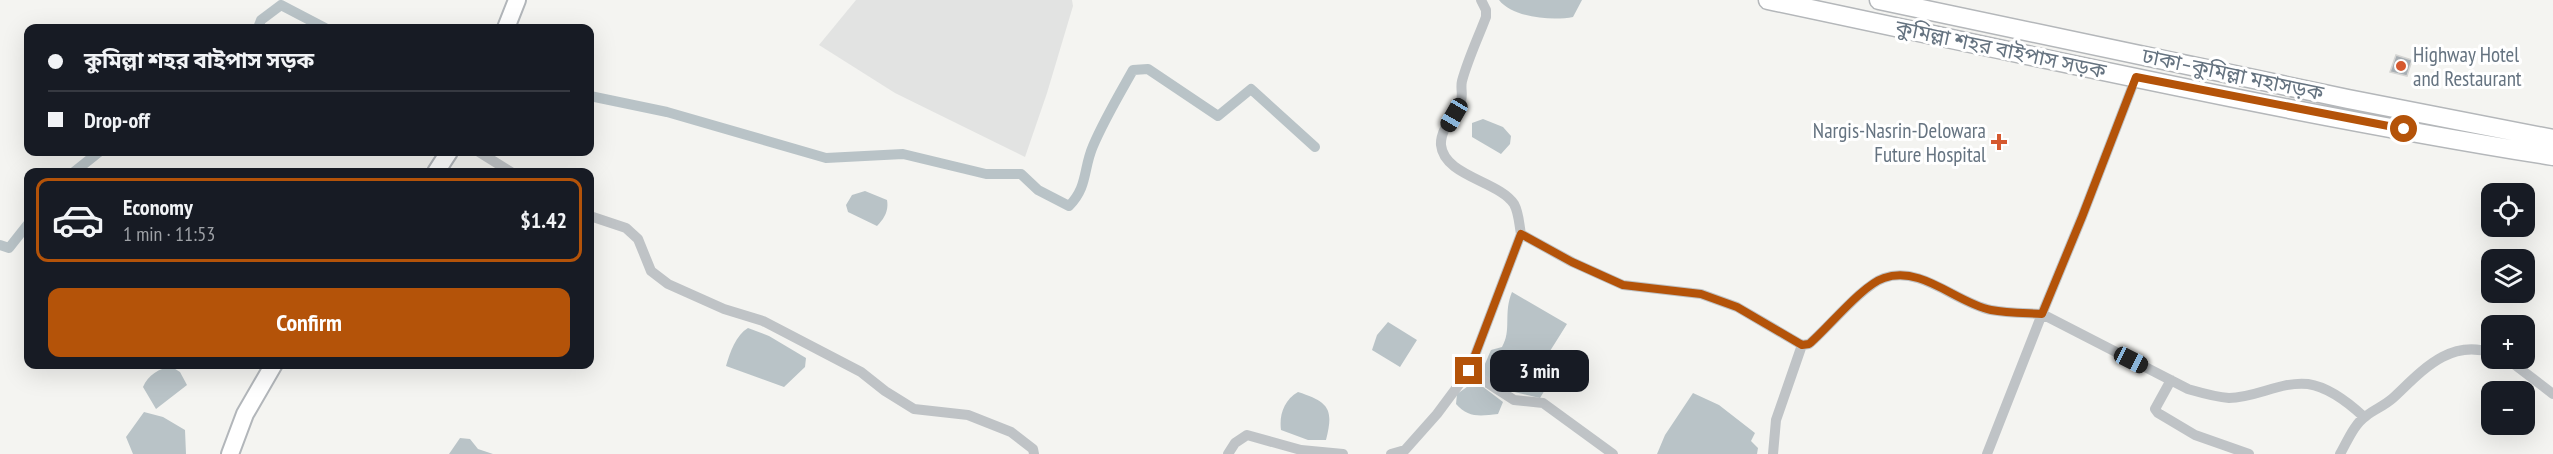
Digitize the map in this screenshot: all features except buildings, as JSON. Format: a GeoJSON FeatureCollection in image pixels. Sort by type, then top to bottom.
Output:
{"type":"FeatureCollection","features":[{"type":"Feature","properties":{"kind":"highway","name":"কুমিল্লা শহর বাইপাস সড়ক"},"geometry":{"type":"LineString","coordinates":[[1768,0],[2136,77],[2548,143]]}},
{"type":"Feature","properties":{"kind":"highway","name":"ঢাকা–কুমিল্লা মহাসড়ক"},"geometry":{"type":"LineString","coordinates":[[1879,0],[2337,96],[2548,143]]}},
{"type":"Feature","properties":{"kind":"highway"},"geometry":{"type":"LineString","coordinates":[[2548,143],[2542,161],[2553,164]]}},
{"type":"Feature","properties":{"kind":"main road"},"geometry":{"type":"LineString","coordinates":[[508,24],[517,0]]}},
{"type":"Feature","properties":{"kind":"main road"},"geometry":{"type":"LineString","coordinates":[[230,454],[245,414],[271,369]]}},
{"type":"Feature","properties":{"kind":"street"},"geometry":{"type":"LineString","coordinates":[[1391,454],[1405,450],[1437,414],[1469,371],[1521,234],[1517,211],[1512,201],[1498,190],[1464,172],[1446,157],[1441,144],[1445,129],[1462,100],[1461,83],[1486,17],[1486,10],[1481,0]]}},
{"type":"Feature","properties":{"kind":"street"},"geometry":{"type":"LineString","coordinates":[[1987,454],[2136,77]]}},
{"type":"Feature","properties":{"kind":"street"},"geometry":{"type":"LineString","coordinates":[[485,156],[505,168]]}},
{"type":"Feature","properties":{"kind":"street"},"geometry":{"type":"LineString","coordinates":[[594,217],[626,228],[639,239],[651,271],[668,284],[724,309],[763,321],[861,372],[885,391],[914,409],[968,415],[1011,432],[1033,450],[1034,454]]}},
{"type":"Feature","properties":{"kind":"street"},"geometry":{"type":"LineString","coordinates":[[1521,234],[1572,262],[1623,285],[1701,294],[1737,307],[1802,345],[1809,344],[1865,289],[1884,278],[1901,276],[1934,282],[1959,299],[1991,310],[2042,314],[2171,380],[2209,396],[2231,398],[2282,386],[2307,384],[2324,389],[2364,417]]}},
{"type":"Feature","properties":{"kind":"street"},"geometry":{"type":"LineString","coordinates":[[1773,454],[1776,420],[1802,345]]}},
{"type":"Feature","properties":{"kind":"street"},"geometry":{"type":"LineString","coordinates":[[2340,454],[2364,417],[2386,404],[2434,360],[2455,351],[2481,349]]}},
{"type":"Feature","properties":{"kind":"street"},"geometry":{"type":"LineString","coordinates":[[2520,369],[2553,394]]}},
{"type":"Feature","properties":{"kind":"street"},"geometry":{"type":"LineString","coordinates":[[1469,371],[1514,400],[1542,403],[1613,454]]}},
{"type":"Feature","properties":{"kind":"street"},"geometry":{"type":"LineString","coordinates":[[2171,380],[2155,409],[2158,413],[2195,435],[2249,454]]}},
{"type":"Feature","properties":{"kind":"street"},"geometry":{"type":"LineString","coordinates":[[1227,454],[1235,443],[1246,435],[1301,450],[1344,454]]}},
{"type":"Feature","properties":{"kind":"shaded area"},"geometry":{"type":"Polygon","coordinates":[[[856,0],[1072,0],[1073,6],[1047,93],[1025,157],[895,93],[819,45],[856,0]]]}},
{"type":"Feature","properties":{"kind":"shaded area"},"geometry":{"type":"Polygon","coordinates":[[[1499,0],[1582,0],[1573,17],[1555,19],[1534,17],[1514,11],[1499,0]]]}},
{"type":"Feature","properties":{"kind":"shaded area"},"geometry":{"type":"Polygon","coordinates":[[[1483,119],[1503,127],[1511,136],[1510,144],[1501,154],[1472,137],[1472,123],[1483,119]]]}},
{"type":"Feature","properties":{"kind":"shaded area"},"geometry":{"type":"Polygon","coordinates":[[[865,191],[887,200],[885,214],[877,226],[848,212],[846,205],[852,195],[865,191]]]}},
{"type":"Feature","properties":{"kind":"shaded area"},"geometry":{"type":"Polygon","coordinates":[[[1512,292],[1567,324],[1540,367],[1552,378],[1540,398],[1506,390],[1481,373],[1491,350],[1502,347],[1505,341],[1509,300],[1512,292]]]}},
{"type":"Feature","properties":{"kind":"shaded area"},"geometry":{"type":"Polygon","coordinates":[[[1388,322],[1417,340],[1400,367],[1372,350],[1377,335],[1388,322]]]}},
{"type":"Feature","properties":{"kind":"shaded area"},"geometry":{"type":"Polygon","coordinates":[[[748,328],[769,336],[806,358],[805,367],[784,387],[726,366],[737,339],[748,328]]]}},
{"type":"Feature","properties":{"kind":"shaded area"},"geometry":{"type":"Polygon","coordinates":[[[163,369],[175,369],[180,372],[187,385],[156,409],[143,387],[154,373],[163,369]]]}},
{"type":"Feature","properties":{"kind":"shaded area"},"geometry":{"type":"Polygon","coordinates":[[[1478,383],[1503,402],[1498,414],[1470,414],[1456,404],[1457,394],[1471,384],[1478,383]]]}},
{"type":"Feature","properties":{"kind":"shaded area"},"geometry":{"type":"Polygon","coordinates":[[[1298,392],[1317,399],[1327,408],[1329,421],[1326,440],[1308,440],[1281,430],[1284,408],[1289,399],[1298,392]]]}},
{"type":"Feature","properties":{"kind":"shaded area"},"geometry":{"type":"Polygon","coordinates":[[[1693,393],[1719,405],[1755,433],[1751,441],[1758,448],[1757,454],[1657,454],[1665,435],[1693,393]]]}},
{"type":"Feature","properties":{"kind":"shaded area"},"geometry":{"type":"Polygon","coordinates":[[[144,412],[163,417],[185,430],[186,454],[133,454],[126,437],[144,412]]]}},
{"type":"Feature","properties":{"kind":"shaded area"},"geometry":{"type":"Polygon","coordinates":[[[460,438],[470,439],[478,449],[493,454],[449,454],[460,438]]]}},
{"type":"Feature","properties":{"kind":"waterway"},"geometry":{"type":"LineString","coordinates":[[260,24],[261,20],[281,5],[317,24]]}},
{"type":"Feature","properties":{"kind":"waterway"},"geometry":{"type":"LineString","coordinates":[[594,97],[667,112],[826,158],[903,154],[986,174],[1021,174],[1038,190],[1069,206],[1082,185],[1097,136],[1133,70],[1148,69],[1218,116],[1251,89],[1315,147]]}},
{"type":"Feature","properties":{"kind":"waterway"},"geometry":{"type":"LineString","coordinates":[[79,168],[94,156]]}},
{"type":"Feature","properties":{"kind":"waterway"},"geometry":{"type":"LineString","coordinates":[[0,245],[9,248],[24,229]]}},
{"type":"Feature","properties":{"kind":"place","name":"Highway Hotel and Restaurant"},"geometry":{"type":"Point","coordinates":[2401,66]}},
{"type":"Feature","properties":{"kind":"place","name":"Nargis-Nasrin-Delowara Future Hospital"},"geometry":{"type":"Point","coordinates":[1999,142]}},
{"type":"Feature","properties":{"kind":"route"},"geometry":{"type":"LineString","coordinates":[[1469,371],[1521,234],[1572,262],[1623,285],[1701,294],[1737,307],[1802,345],[1809,344],[1827,329],[1865,289],[1884,278],[1901,276],[1934,282],[1959,299],[1991,310],[2042,314],[2136,77],[2404,129]]}}]}
